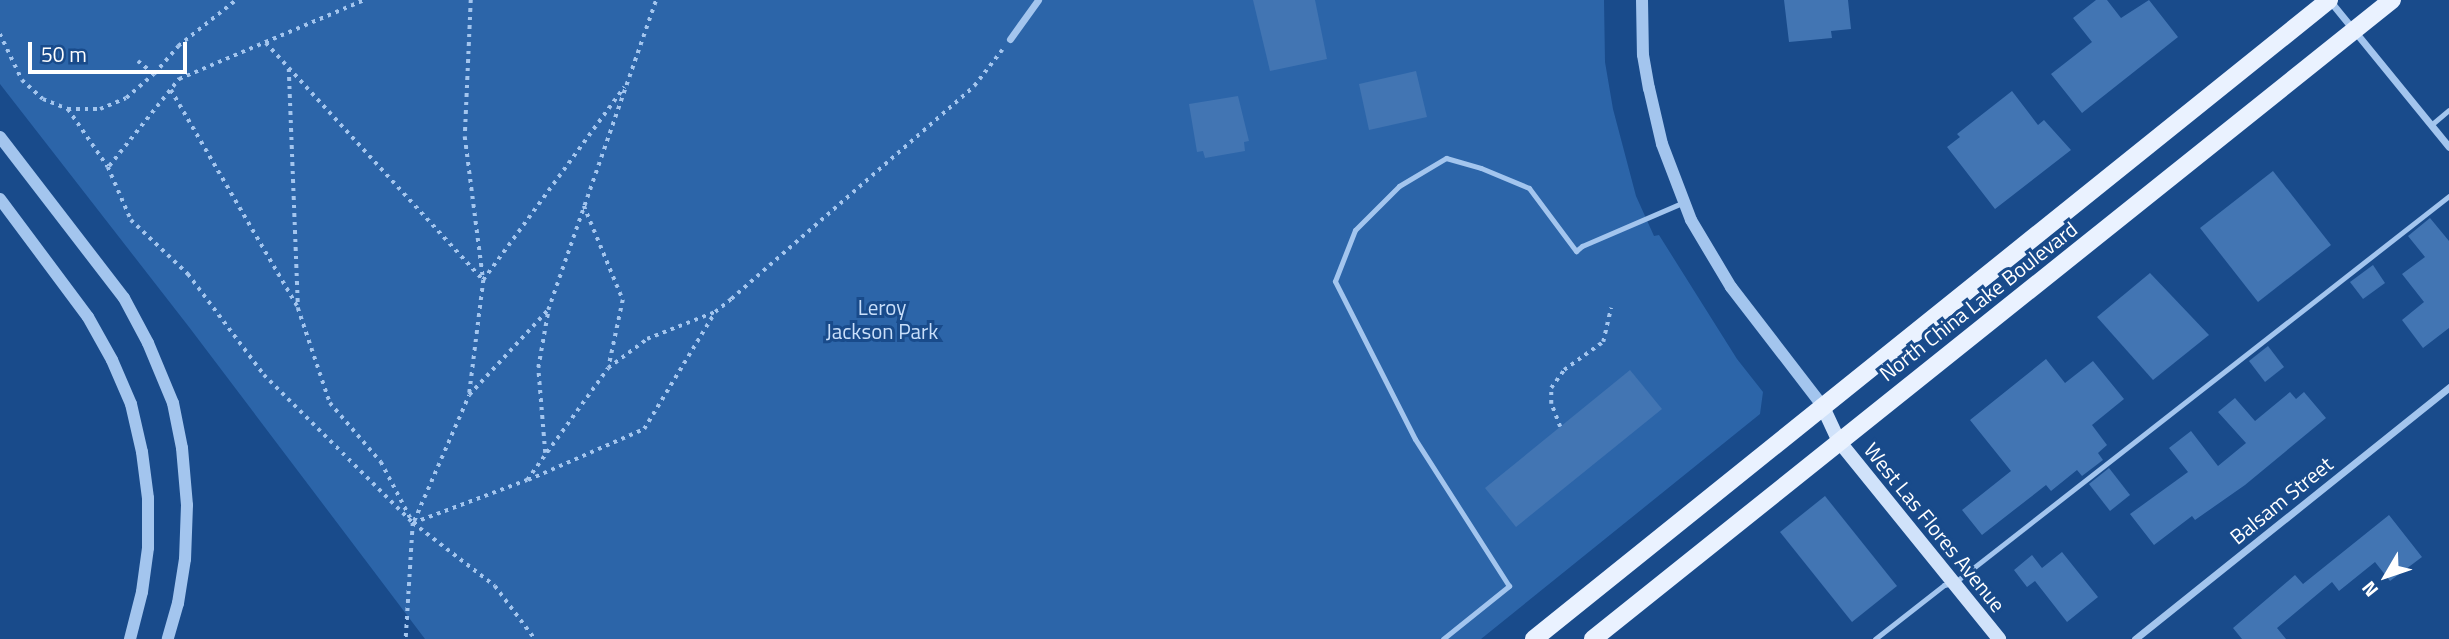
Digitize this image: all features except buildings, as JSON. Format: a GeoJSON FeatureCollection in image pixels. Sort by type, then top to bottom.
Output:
{"type":"FeatureCollection","features":[{"type":"Feature","properties":{"kind":"main road","name":"North China Lake Boulevard"},"geometry":{"type":"LineString","coordinates":[[1534,639],[2329,0]]}},
{"type":"Feature","properties":{"kind":"main road","name":"North China Lake Boulevard"},"geometry":{"type":"LineString","coordinates":[[1593,639],[1838,440],[2392,0]]}},
{"type":"Feature","properties":{"kind":"main road","name":"West Las Flores Avenue"},"geometry":{"type":"LineString","coordinates":[[1822,405],[1838,440],[1999,639]]}},
{"type":"Feature","properties":{"kind":"street"},"geometry":{"type":"LineString","coordinates":[[1010,39],[1038,0]]}},
{"type":"Feature","properties":{"kind":"street"},"geometry":{"type":"LineString","coordinates":[[1642,0],[1643,55],[1649,88],[1662,144],[1684,202],[1708,252],[1731,287],[1822,405]]}},
{"type":"Feature","properties":{"kind":"street"},"geometry":{"type":"LineString","coordinates":[[2329,0],[2449,147]]}},
{"type":"Feature","properties":{"kind":"street"},"geometry":{"type":"LineString","coordinates":[[0,136],[124,298],[148,343],[173,403],[182,448],[187,505],[185,559],[178,603],[168,639]]}},
{"type":"Feature","properties":{"kind":"street"},"geometry":{"type":"LineString","coordinates":[[0,199],[88,317],[113,359],[131,404],[142,452],[148,498],[148,548],[142,592],[130,639]]}},
{"type":"Feature","properties":{"kind":"street","name":"Balsam Street"},"geometry":{"type":"LineString","coordinates":[[2135,639],[2449,387]]}},
{"type":"Feature","properties":{"kind":"lane"},"geometry":{"type":"LineString","coordinates":[[2431,125],[2449,110]]}},
{"type":"Feature","properties":{"kind":"lane"},"geometry":{"type":"LineString","coordinates":[[1443,639],[1509,586],[1415,439],[1335,281],[1355,230],[1399,186],[1446,158],[1529,188],[1576,251],[1684,202]]}},
{"type":"Feature","properties":{"kind":"lane"},"geometry":{"type":"LineString","coordinates":[[1875,639],[1944,585],[1954,583],[2449,196]]}},
{"type":"Feature","properties":{"kind":"path"},"geometry":{"type":"LineString","coordinates":[[0,34],[22,80],[43,99],[68,109],[100,109],[127,98],[154,74],[178,46],[236,0]]}},
{"type":"Feature","properties":{"kind":"path"},"geometry":{"type":"LineString","coordinates":[[108,167],[179,79],[364,0]]}},
{"type":"Feature","properties":{"kind":"path"},"geometry":{"type":"LineString","coordinates":[[405,639],[413,523],[469,395],[483,280],[465,137],[471,0]]}},
{"type":"Feature","properties":{"kind":"path"},"geometry":{"type":"LineString","coordinates":[[545,455],[538,368],[548,310],[656,0]]}},
{"type":"Feature","properties":{"kind":"path"},"geometry":{"type":"LineString","coordinates":[[413,523],[527,480],[644,429],[715,312],[974,86],[1010,39]]}},
{"type":"Feature","properties":{"kind":"path"},"geometry":{"type":"LineString","coordinates":[[266,43],[483,280]]}},
{"type":"Feature","properties":{"kind":"path"},"geometry":{"type":"LineString","coordinates":[[138,61],[154,74]]}},
{"type":"Feature","properties":{"kind":"path"},"geometry":{"type":"LineString","coordinates":[[289,69],[298,308]]}},
{"type":"Feature","properties":{"kind":"path"},"geometry":{"type":"LineString","coordinates":[[483,280],[627,83]]}},
{"type":"Feature","properties":{"kind":"path"},"geometry":{"type":"LineString","coordinates":[[171,90],[298,308],[330,403],[381,462],[413,523]]}},
{"type":"Feature","properties":{"kind":"path"},"geometry":{"type":"LineString","coordinates":[[68,109],[108,167],[131,220],[188,274],[264,375],[413,523],[495,586],[535,639]]}},
{"type":"Feature","properties":{"kind":"path"},"geometry":{"type":"LineString","coordinates":[[584,206],[623,300],[608,368]]}},
{"type":"Feature","properties":{"kind":"path"},"geometry":{"type":"LineString","coordinates":[[1560,427],[1551,404],[1551,388],[1564,370],[1603,342],[1611,308]]}},
{"type":"Feature","properties":{"kind":"path"},"geometry":{"type":"LineString","coordinates":[[469,395],[548,310]]}},
{"type":"Feature","properties":{"kind":"path"},"geometry":{"type":"LineString","coordinates":[[527,480],[608,368],[647,339],[715,312]]}},
{"type":"Feature","properties":{"kind":"green space","name":"Leroy Jackson Park"},"geometry":{"type":"Polygon","coordinates":[[[0,0],[1604,0],[1605,62],[1613,109],[1636,196],[1654,236],[1659,235],[1737,359],[1763,392],[1760,414],[1481,639],[425,639],[189,327],[0,84],[0,0]]]}}]}
